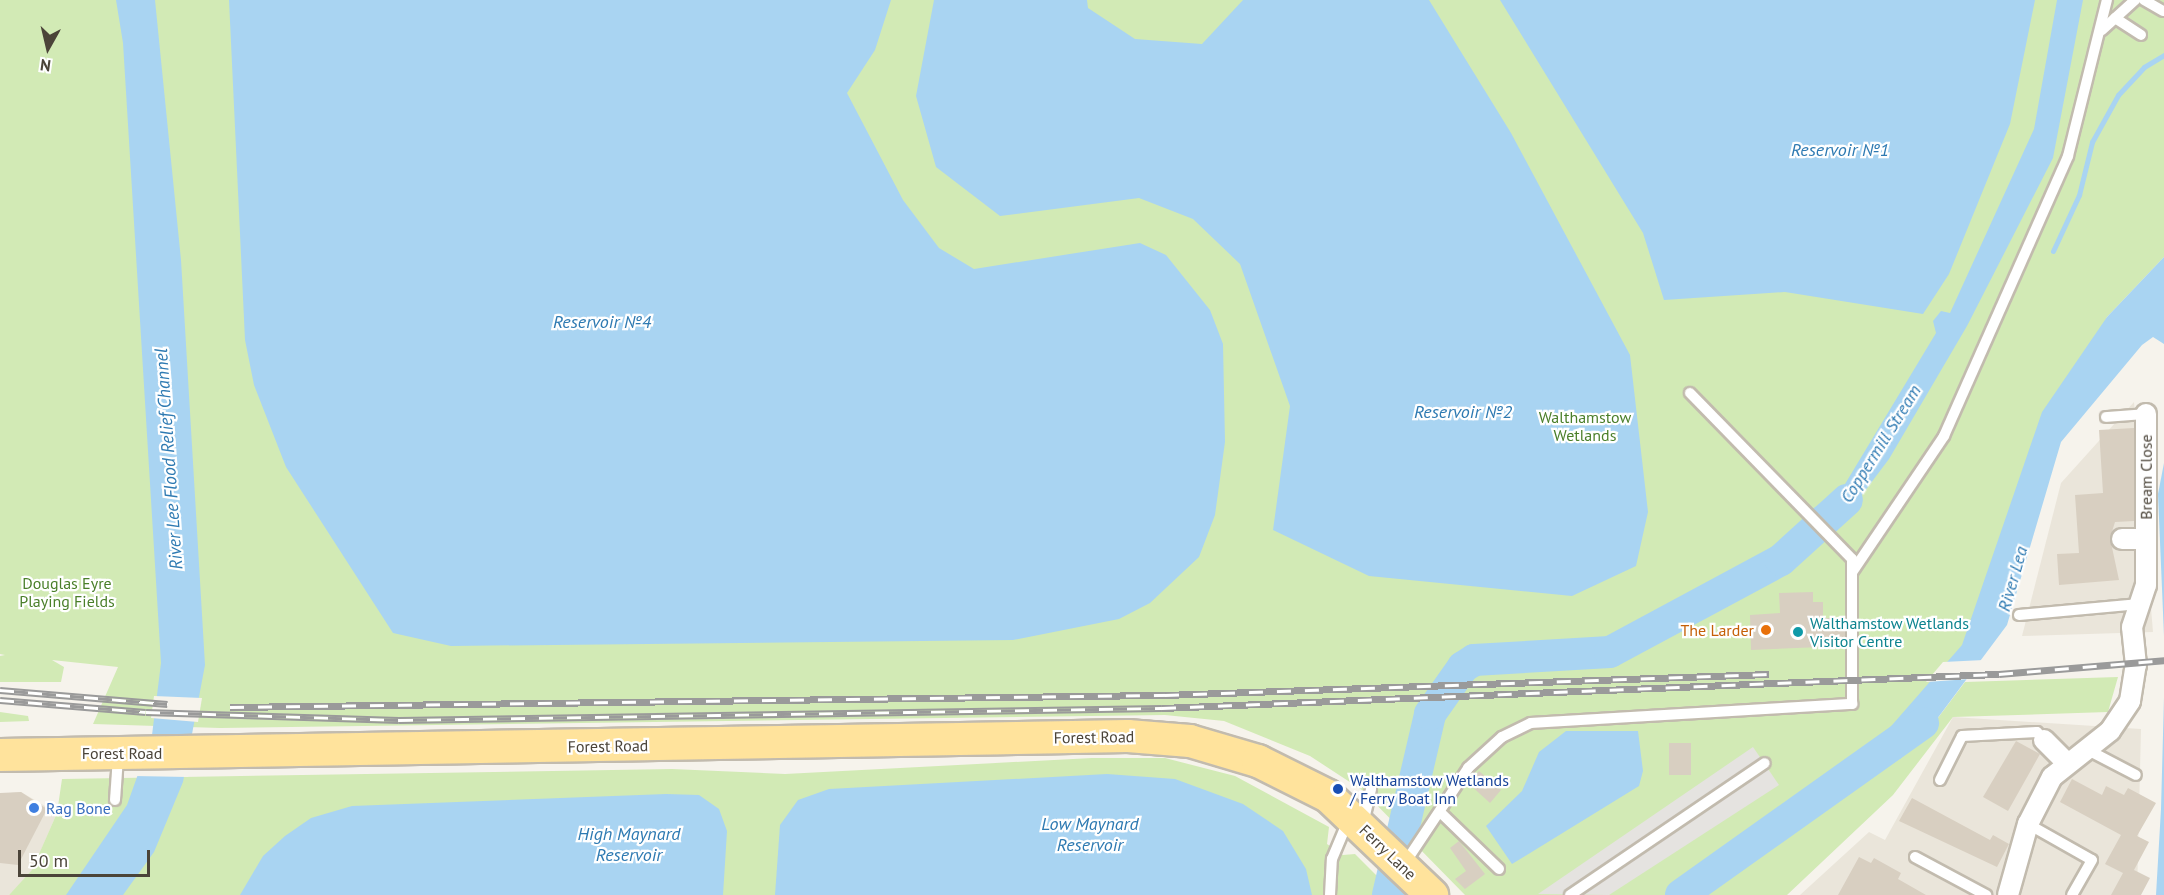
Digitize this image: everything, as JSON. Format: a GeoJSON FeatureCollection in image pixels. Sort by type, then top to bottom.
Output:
{"type":"FeatureCollection","features":[{"type":"Feature","properties":{"kind":"main road","name":"Forest Road"},"geometry":{"type":"LineString","coordinates":[[0,755],[1128,736],[1216,746]]}},
{"type":"Feature","properties":{"kind":"main road","name":"Ferry Lane"},"geometry":{"type":"LineString","coordinates":[[1216,746],[1305,782],[1417,873]]}},
{"type":"Feature","properties":{"kind":"street","name":"Bream Close"},"geometry":{"type":"LineString","coordinates":[[2008,895],[2028,825],[2065,761],[2110,731],[2130,701],[2136,665],[2132,627],[2146,585],[2146,414]]}},
{"type":"Feature","properties":{"kind":"street","name":"Bream Close"},"geometry":{"type":"LineString","coordinates":[[2121,539],[2146,539]]}},
{"type":"Feature","properties":{"kind":"street"},"geometry":{"type":"LineString","coordinates":[[2044,740],[2065,761]]}},
{"type":"Feature","properties":{"kind":"lane"},"geometry":{"type":"LineString","coordinates":[[1853,571],[1944,436],[2068,156],[2102,30],[2107,0]]}},
{"type":"Feature","properties":{"kind":"lane"},"geometry":{"type":"LineString","coordinates":[[2102,30],[2136,0]]}},
{"type":"Feature","properties":{"kind":"lane"},"geometry":{"type":"LineString","coordinates":[[2144,0],[2163,11]]}},
{"type":"Feature","properties":{"kind":"lane"},"geometry":{"type":"LineString","coordinates":[[2115,18],[2141,35]]}},
{"type":"Feature","properties":{"kind":"lane"},"geometry":{"type":"LineString","coordinates":[[1417,873],[1440,812],[1484,751],[1532,723],[1852,704],[1852,559],[1834,545],[1808,513],[1690,393]]}},
{"type":"Feature","properties":{"kind":"lane"},"geometry":{"type":"LineString","coordinates":[[2106,417],[2146,414]]}},
{"type":"Feature","properties":{"kind":"lane"},"geometry":{"type":"LineString","coordinates":[[2019,615],[2140,604]]}},
{"type":"Feature","properties":{"kind":"lane"},"geometry":{"type":"LineString","coordinates":[[1940,780],[1962,736],[2037,732],[2044,740]]}},
{"type":"Feature","properties":{"kind":"lane"},"geometry":{"type":"LineString","coordinates":[[2083,747],[2136,775]]}},
{"type":"Feature","properties":{"kind":"lane"},"geometry":{"type":"LineString","coordinates":[[115,800],[119,753]]}},
{"type":"Feature","properties":{"kind":"lane"},"geometry":{"type":"LineString","coordinates":[[1570,895],[1765,763]]}},
{"type":"Feature","properties":{"kind":"lane"},"geometry":{"type":"LineString","coordinates":[[1330,895],[1332,859],[1364,829],[1371,789]]}},
{"type":"Feature","properties":{"kind":"lane"},"geometry":{"type":"LineString","coordinates":[[1440,812],[1500,869]]}},
{"type":"Feature","properties":{"kind":"lane"},"geometry":{"type":"LineString","coordinates":[[2028,825],[2092,860],[2072,895]]}},
{"type":"Feature","properties":{"kind":"lane"},"geometry":{"type":"LineString","coordinates":[[1915,857],[1986,895]]}},
{"type":"Feature","properties":{"kind":"shaded area"},"geometry":{"type":"Polygon","coordinates":[[[2134,402],[2153,632],[2022,636],[2061,483],[2134,402]]]}},
{"type":"Feature","properties":{"kind":"shaded area"},"geometry":{"type":"Polygon","coordinates":[[[1953,717],[2141,729],[2137,895],[1800,895],[1869,832],[1885,840],[1953,717]]]}},
{"type":"Feature","properties":{"kind":"shaded area"},"geometry":{"type":"Polygon","coordinates":[[[1753,747],[1779,785],[1609,895],[1538,894],[1753,747]]]}},
{"type":"Feature","properties":{"kind":"shaded area"},"geometry":{"type":"Polygon","coordinates":[[[21,792],[57,813],[32,871],[9,895],[0,895],[0,794],[21,792]]]}},
{"type":"Feature","properties":{"kind":"green space","name":"Walthamstow Wetlands"},"geometry":{"type":"Polygon","coordinates":[[[0,0],[2164,0],[2164,257],[2107,317],[1922,739],[1965,682],[2118,677],[2108,712],[1953,717],[1893,795],[1787,895],[1465,895],[1362,790],[1310,756],[1224,721],[1165,715],[220,728],[93,724],[118,667],[52,660],[64,667],[61,682],[0,682],[0,656],[5,655],[0,654],[0,0]]]}},
{"type":"Feature","properties":{"kind":"green space"},"geometry":{"type":"Polygon","coordinates":[[[0,712],[28,716],[29,721],[0,722],[0,712]]]}},
{"type":"Feature","properties":{"kind":"green space"},"geometry":{"type":"Polygon","coordinates":[[[1092,758],[1165,758],[1235,776],[1329,827],[1327,844],[1343,855],[1355,854],[1396,895],[9,895],[32,870],[57,813],[62,779],[672,769],[785,774],[1092,758]]]}},
{"type":"Feature","properties":{"kind":"water","name":"River Lee Flood Relief Channel"},"geometry":{"type":"Polygon","coordinates":[[[116,0],[155,0],[181,260],[205,665],[183,782],[154,852],[123,895],[66,895],[127,805],[152,735],[161,663],[123,43],[116,0]]]}},
{"type":"Feature","properties":{"kind":"water","name":"Reservoir №4"},"geometry":{"type":"Polygon","coordinates":[[[229,0],[891,0],[875,50],[847,93],[903,200],[939,248],[974,269],[1140,243],[1166,255],[1210,310],[1223,344],[1225,442],[1215,515],[1199,557],[1150,603],[1119,619],[1013,640],[451,646],[393,633],[286,467],[254,385],[245,340],[229,0]]]}},
{"type":"Feature","properties":{"kind":"water","name":"Reservoir №2"},"geometry":{"type":"Polygon","coordinates":[[[934,0],[1087,0],[1088,8],[1135,39],[1202,44],[1243,0],[1429,0],[1511,133],[1630,355],[1648,512],[1636,566],[1572,596],[1369,576],[1273,530],[1290,406],[1240,264],[1193,219],[1139,198],[1000,216],[936,167],[916,96],[934,0]]]}},
{"type":"Feature","properties":{"kind":"water","name":"Reservoir №1"},"geometry":{"type":"Polygon","coordinates":[[[1500,0],[2035,0],[2010,124],[1949,274],[1923,314],[1785,292],[1664,300],[1643,233],[1500,0]]]}},
{"type":"Feature","properties":{"kind":"water"},"geometry":{"type":"Polygon","coordinates":[[[2057,0],[2083,0],[2053,158],[1967,326],[1889,459],[1834,532],[1811,510],[1842,489],[1936,333],[1933,321],[1941,311],[1950,313],[2034,129],[2057,0]]]}},
{"type":"Feature","properties":{"kind":"water"},"geometry":{"type":"Polygon","coordinates":[[[2164,257],[2164,344],[2153,337],[2142,345],[2061,442],[2007,625],[1922,739],[1900,759],[1879,740],[1962,645],[2042,412],[2107,317],[2164,257]]]}},
{"type":"Feature","properties":{"kind":"water"},"geometry":{"type":"Polygon","coordinates":[[[2164,463],[2164,636],[2158,494],[2164,463]]]}},
{"type":"Feature","properties":{"kind":"water"},"geometry":{"type":"Polygon","coordinates":[[[2164,697],[2164,895],[2156,895],[2161,809],[2164,697]]]}},
{"type":"Feature","properties":{"kind":"water"},"geometry":{"type":"Polygon","coordinates":[[[1566,731],[1638,731],[1643,771],[1639,786],[1512,864],[1486,826],[1522,791],[1539,752],[1566,731]]]}},
{"type":"Feature","properties":{"kind":"water","name":"Low Maynard Reservoir"},"geometry":{"type":"Polygon","coordinates":[[[1107,774],[1175,779],[1243,804],[1283,831],[1306,869],[1312,895],[775,895],[780,825],[798,800],[829,789],[1107,774]]]}},
{"type":"Feature","properties":{"kind":"water","name":"High Maynard Reservoir"},"geometry":{"type":"Polygon","coordinates":[[[666,794],[699,795],[719,809],[727,831],[723,895],[240,895],[263,856],[285,836],[311,818],[352,806],[666,794]]]}},
{"type":"Feature","properties":{"kind":"pier"},"geometry":{"type":"Polygon","coordinates":[[[1984,660],[1970,679],[1926,682],[1943,662],[1984,660]]]}},
{"type":"Feature","properties":{"kind":"pier"},"geometry":{"type":"Polygon","coordinates":[[[154,696],[202,698],[198,722],[151,718],[154,696]]]}},
{"type":"Feature","properties":{"kind":"pier"},"geometry":{"type":"Polygon","coordinates":[[[147,738],[195,739],[188,777],[134,776],[147,738]]]}},
{"type":"Feature","properties":{"kind":"building"},"geometry":{"type":"Polygon","coordinates":[[[2134,428],[2134,521],[2115,522],[2110,538],[2119,580],[2059,585],[2057,554],[2079,553],[2075,495],[2103,493],[2099,430],[2134,428]]]}},
{"type":"Feature","properties":{"kind":"building","name":"Walthamstow Wetlands Visitor Centre"},"geometry":{"type":"Polygon","coordinates":[[[1813,592],[1813,602],[1823,602],[1823,618],[1845,618],[1845,646],[1751,650],[1750,615],[1780,613],[1779,593],[1813,592]]]}},
{"type":"Feature","properties":{"kind":"building"},"geometry":{"type":"Polygon","coordinates":[[[2016,741],[2040,754],[2008,811],[1983,797],[2016,741]]]}},
{"type":"Feature","properties":{"kind":"building"},"geometry":{"type":"Polygon","coordinates":[[[1669,743],[1691,743],[1691,775],[1669,775],[1669,743]]]}},
{"type":"Feature","properties":{"kind":"building"},"geometry":{"type":"Polygon","coordinates":[[[1479,771],[1501,790],[1490,803],[1468,783],[1479,771]]]}},
{"type":"Feature","properties":{"kind":"building"},"geometry":{"type":"Polygon","coordinates":[[[2072,779],[2102,795],[2106,786],[2124,795],[2128,788],[2156,803],[2137,836],[2149,842],[2134,870],[2150,878],[2141,895],[2111,895],[2123,873],[2105,864],[2121,835],[2060,802],[2072,779]]]}},
{"type":"Feature","properties":{"kind":"building"},"geometry":{"type":"Polygon","coordinates":[[[21,792],[47,809],[18,865],[0,863],[0,793],[21,792]]]}},
{"type":"Feature","properties":{"kind":"building"},"geometry":{"type":"Polygon","coordinates":[[[1912,798],[1990,840],[1993,835],[2009,844],[1997,867],[1899,821],[1912,798]]]}},
{"type":"Feature","properties":{"kind":"building"},"geometry":{"type":"Polygon","coordinates":[[[1459,841],[1485,874],[1465,889],[1455,879],[1466,871],[1450,848],[1459,841]]]}},
{"type":"Feature","properties":{"kind":"building"},"geometry":{"type":"Polygon","coordinates":[[[1859,857],[1871,863],[1874,858],[1901,873],[1898,879],[1926,895],[1838,895],[1859,857]]]}},
{"type":"Feature","properties":{"kind":"waterway"},"geometry":{"type":"LineString","coordinates":[[2053,251],[2079,195],[2092,142],[2118,95],[2144,67],[2164,55]]}},
{"type":"Feature","properties":{"kind":"waterway","name":"Coppermill Stream"},"geometry":{"type":"LineString","coordinates":[[1388,895],[1430,714],[1463,667],[1474,660],[1610,652],[1781,560],[1847,500]]}},
{"type":"Feature","properties":{"kind":"waterway","name":"River Lea"},"geometry":{"type":"LineString","coordinates":[[1681,895],[1923,723]]}},
{"type":"Feature","properties":{"kind":"railway"},"geometry":{"type":"LineString","coordinates":[[0,700],[146,712],[399,720],[1162,708],[1999,674],[2164,660]]}},
{"type":"Feature","properties":{"kind":"railway"},"geometry":{"type":"LineString","coordinates":[[230,707],[1165,695],[1769,674]]}},
{"type":"Feature","properties":{"kind":"railway"},"geometry":{"type":"LineString","coordinates":[[0,690],[167,704]]}},
{"type":"Feature","properties":{"kind":"place","name":"The Larder"},"geometry":{"type":"Point","coordinates":[1766,630]}},
{"type":"Feature","properties":{"kind":"place","name":"Walthamstow Wetlands Visitor Centre"},"geometry":{"type":"Point","coordinates":[1798,632]}},
{"type":"Feature","properties":{"kind":"place","name":"Walthamstow Wetlands / Ferry Boat Inn"},"geometry":{"type":"Point","coordinates":[1338,789]}},
{"type":"Feature","properties":{"kind":"place","name":"Rag Bone"},"geometry":{"type":"Point","coordinates":[34,808]}},
{"type":"Feature","properties":{"kind":"park label","name":"Douglas Eyre Playing Fields"},"geometry":{"type":"Point","coordinates":[67,592]}}]}
